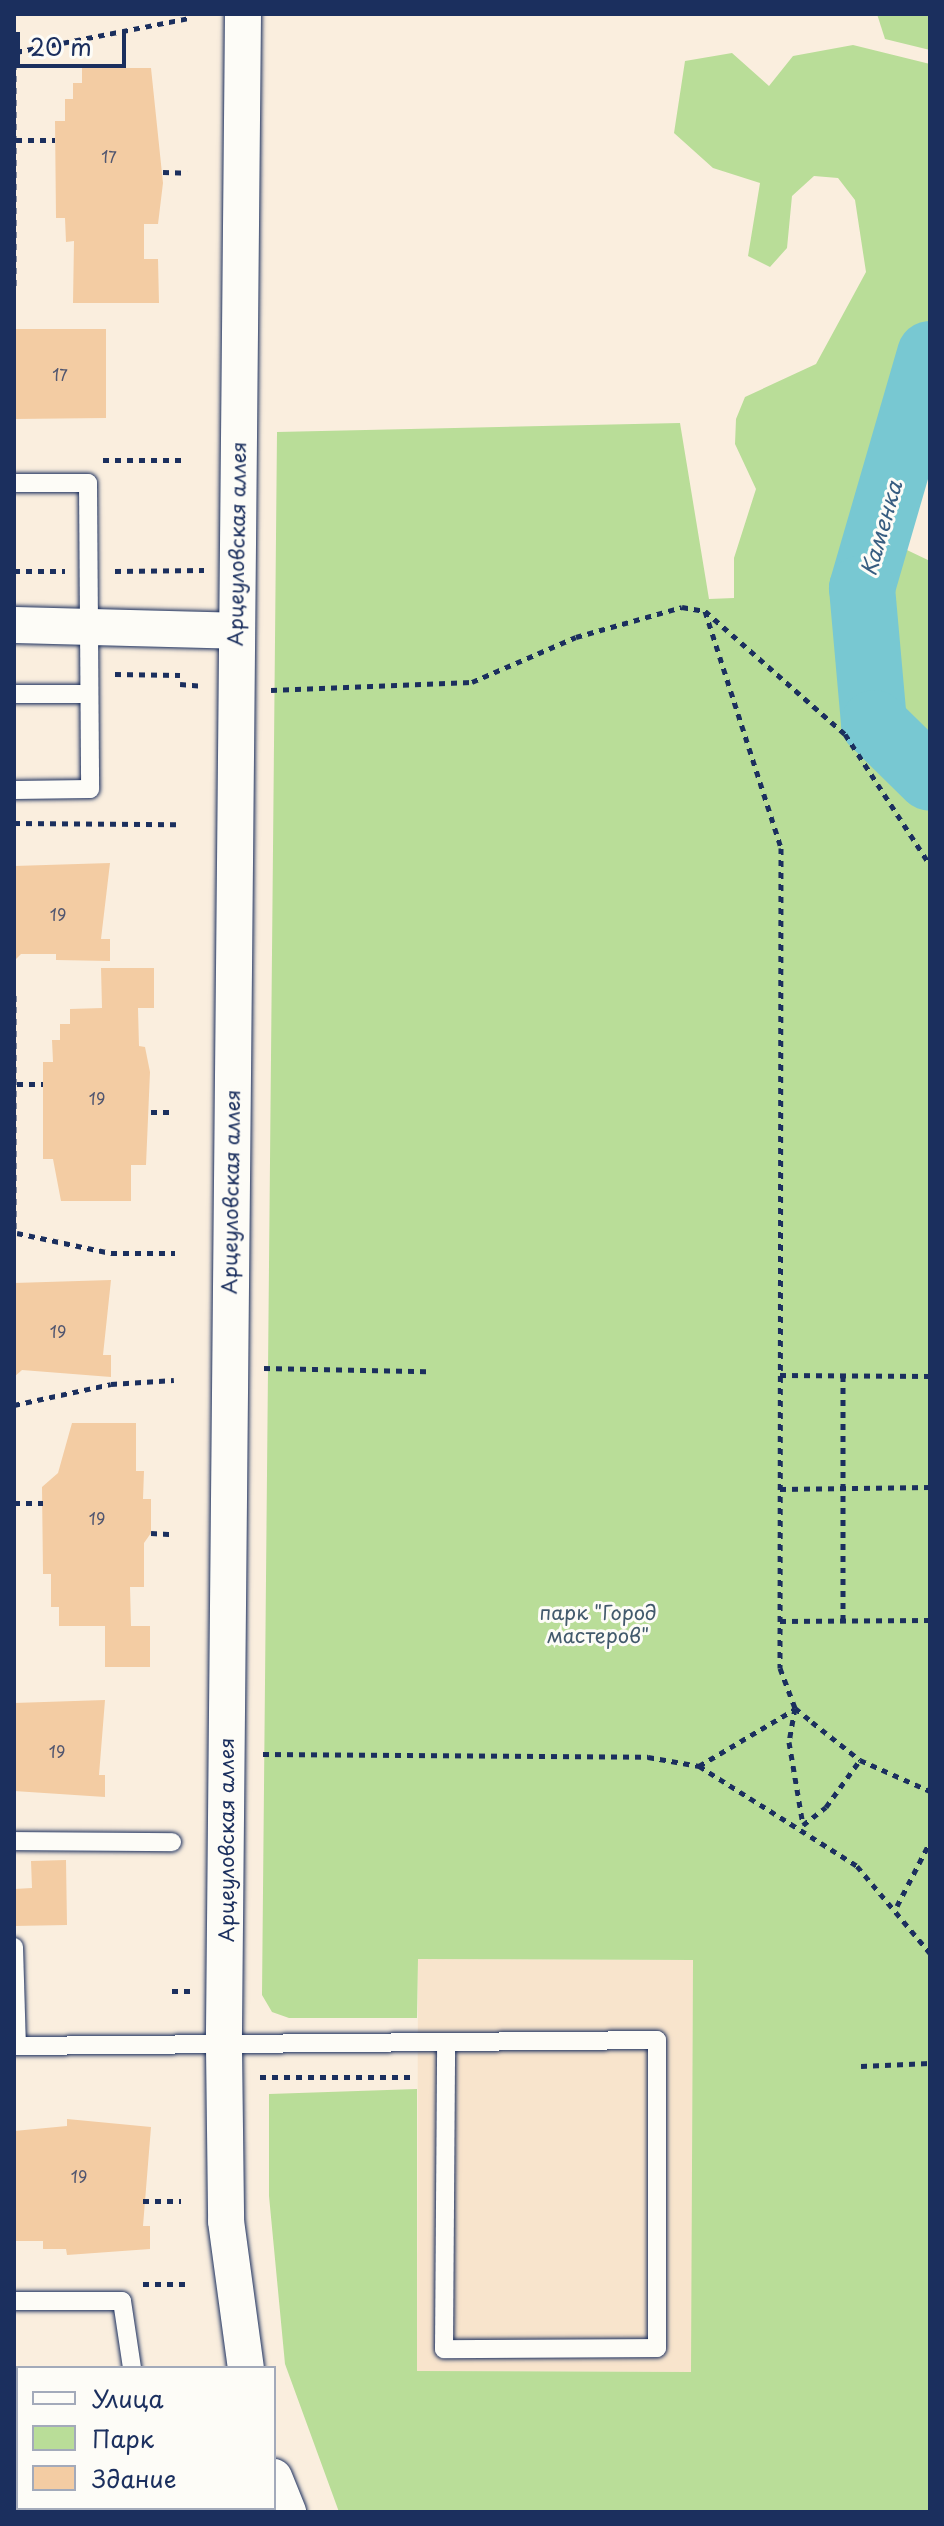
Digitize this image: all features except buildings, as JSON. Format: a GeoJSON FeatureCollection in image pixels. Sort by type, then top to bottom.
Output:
{"type":"FeatureCollection","features":[{"type":"Feature","properties":{"kind":"street","name":"Арцеуловская аллея"},"geometry":{"type":"LineString","coordinates":[[243,14],[224,2048],[226,2221],[246,2366]]}},
{"type":"Feature","properties":{"kind":"street"},"geometry":{"type":"LineString","coordinates":[[14,625],[237,631]]}},
{"type":"Feature","properties":{"kind":"lane"},"geometry":{"type":"LineString","coordinates":[[14,483],[88,483],[90,789],[14,790]]}},
{"type":"Feature","properties":{"kind":"lane"},"geometry":{"type":"LineString","coordinates":[[14,694],[89,694]]}},
{"type":"Feature","properties":{"kind":"lane"},"geometry":{"type":"LineString","coordinates":[[14,1841],[172,1842]]}},
{"type":"Feature","properties":{"kind":"lane"},"geometry":{"type":"LineString","coordinates":[[14,1947],[16,2046],[446,2046],[657,2040],[657,2348],[444,2349],[446,2046]]}},
{"type":"Feature","properties":{"kind":"lane"},"geometry":{"type":"LineString","coordinates":[[14,2301],[122,2301],[132,2366]]}},
{"type":"Feature","properties":{"kind":"path"},"geometry":{"type":"LineString","coordinates":[[14,287],[15,52],[189,18]]}},
{"type":"Feature","properties":{"kind":"path"},"geometry":{"type":"LineString","coordinates":[[16,140],[55,140]]}},
{"type":"Feature","properties":{"kind":"path"},"geometry":{"type":"LineString","coordinates":[[163,172],[187,173]]}},
{"type":"Feature","properties":{"kind":"path"},"geometry":{"type":"LineString","coordinates":[[14,571],[237,570]]}},
{"type":"Feature","properties":{"kind":"path"},"geometry":{"type":"LineString","coordinates":[[235,688],[472,682],[576,637],[682,607],[705,611],[845,734],[930,865]]}},
{"type":"Feature","properties":{"kind":"path"},"geometry":{"type":"LineString","coordinates":[[705,611],[781,848],[780,1668],[795,1708],[789,1742],[803,1825]]}},
{"type":"Feature","properties":{"kind":"path"},"geometry":{"type":"LineString","coordinates":[[14,823],[176,824]]}},
{"type":"Feature","properties":{"kind":"path"},"geometry":{"type":"LineString","coordinates":[[14,995],[16,1233],[111,1253],[175,1253]]}},
{"type":"Feature","properties":{"kind":"path"},"geometry":{"type":"LineString","coordinates":[[17,1084],[43,1084]]}},
{"type":"Feature","properties":{"kind":"path"},"geometry":{"type":"LineString","coordinates":[[151,1112],[175,1112]]}},
{"type":"Feature","properties":{"kind":"path"},"geometry":{"type":"LineString","coordinates":[[261,1367],[427,1371]]}},
{"type":"Feature","properties":{"kind":"path"},"geometry":{"type":"LineString","coordinates":[[780,1375],[930,1376]]}},
{"type":"Feature","properties":{"kind":"path"},"geometry":{"type":"LineString","coordinates":[[843,1375],[843,1621]]}},
{"type":"Feature","properties":{"kind":"path"},"geometry":{"type":"LineString","coordinates":[[14,1405],[174,1380]]}},
{"type":"Feature","properties":{"kind":"path"},"geometry":{"type":"LineString","coordinates":[[780,1489],[930,1487]]}},
{"type":"Feature","properties":{"kind":"path"},"geometry":{"type":"LineString","coordinates":[[14,1503],[43,1503]]}},
{"type":"Feature","properties":{"kind":"path"},"geometry":{"type":"LineString","coordinates":[[151,1533],[173,1534]]}},
{"type":"Feature","properties":{"kind":"path"},"geometry":{"type":"LineString","coordinates":[[780,1621],[930,1620]]}},
{"type":"Feature","properties":{"kind":"path"},"geometry":{"type":"LineString","coordinates":[[699,1766],[795,1708]]}},
{"type":"Feature","properties":{"kind":"path"},"geometry":{"type":"LineString","coordinates":[[795,1708],[860,1760],[930,1791]]}},
{"type":"Feature","properties":{"kind":"path"},"geometry":{"type":"LineString","coordinates":[[226,1753],[648,1757],[699,1766],[803,1825],[897,1906],[930,1953]]}},
{"type":"Feature","properties":{"kind":"path"},"geometry":{"type":"LineString","coordinates":[[803,1825],[826,1807],[860,1760]]}},
{"type":"Feature","properties":{"kind":"path"},"geometry":{"type":"LineString","coordinates":[[897,1906],[930,1842]]}},
{"type":"Feature","properties":{"kind":"path"},"geometry":{"type":"LineString","coordinates":[[861,2066],[930,2063]]}},
{"type":"Feature","properties":{"kind":"path"},"geometry":{"type":"LineString","coordinates":[[257,2077],[411,2077]]}},
{"type":"Feature","properties":{"kind":"path"},"geometry":{"type":"LineString","coordinates":[[143,2201],[181,2201]]}},
{"type":"Feature","properties":{"kind":"shaded area"},"geometry":{"type":"Polygon","coordinates":[[[418,1959],[693,1960],[692,2372],[417,2371],[418,1959]]]}},
{"type":"Feature","properties":{"kind":"green space"},"geometry":{"type":"Polygon","coordinates":[[[877,14],[930,14],[930,50],[885,39],[877,14]]]}},
{"type":"Feature","properties":{"kind":"green space","name":"парк \"Город мастеров\""},"geometry":{"type":"Polygon","coordinates":[[[853,45],[930,64],[930,431],[906,448],[914,496],[888,541],[930,561],[930,2512],[339,2512],[285,2364],[269,2196],[269,2094],[417,2089],[417,2371],[691,2372],[693,1960],[418,1959],[417,2018],[289,2018],[272,2012],[262,1995],[277,432],[680,423],[709,599],[734,598],[734,558],[756,489],[735,444],[736,419],[745,397],[816,364],[866,272],[855,200],[838,178],[814,176],[792,196],[787,248],[770,267],[748,256],[760,183],[713,168],[674,133],[685,61],[732,53],[769,86],[793,56],[853,45]]]}},
{"type":"Feature","properties":{"kind":"waterway","name":"Каменка"},"geometry":{"type":"LineString","coordinates":[[930,354],[862,588],[874,723],[930,778]]}}]}
